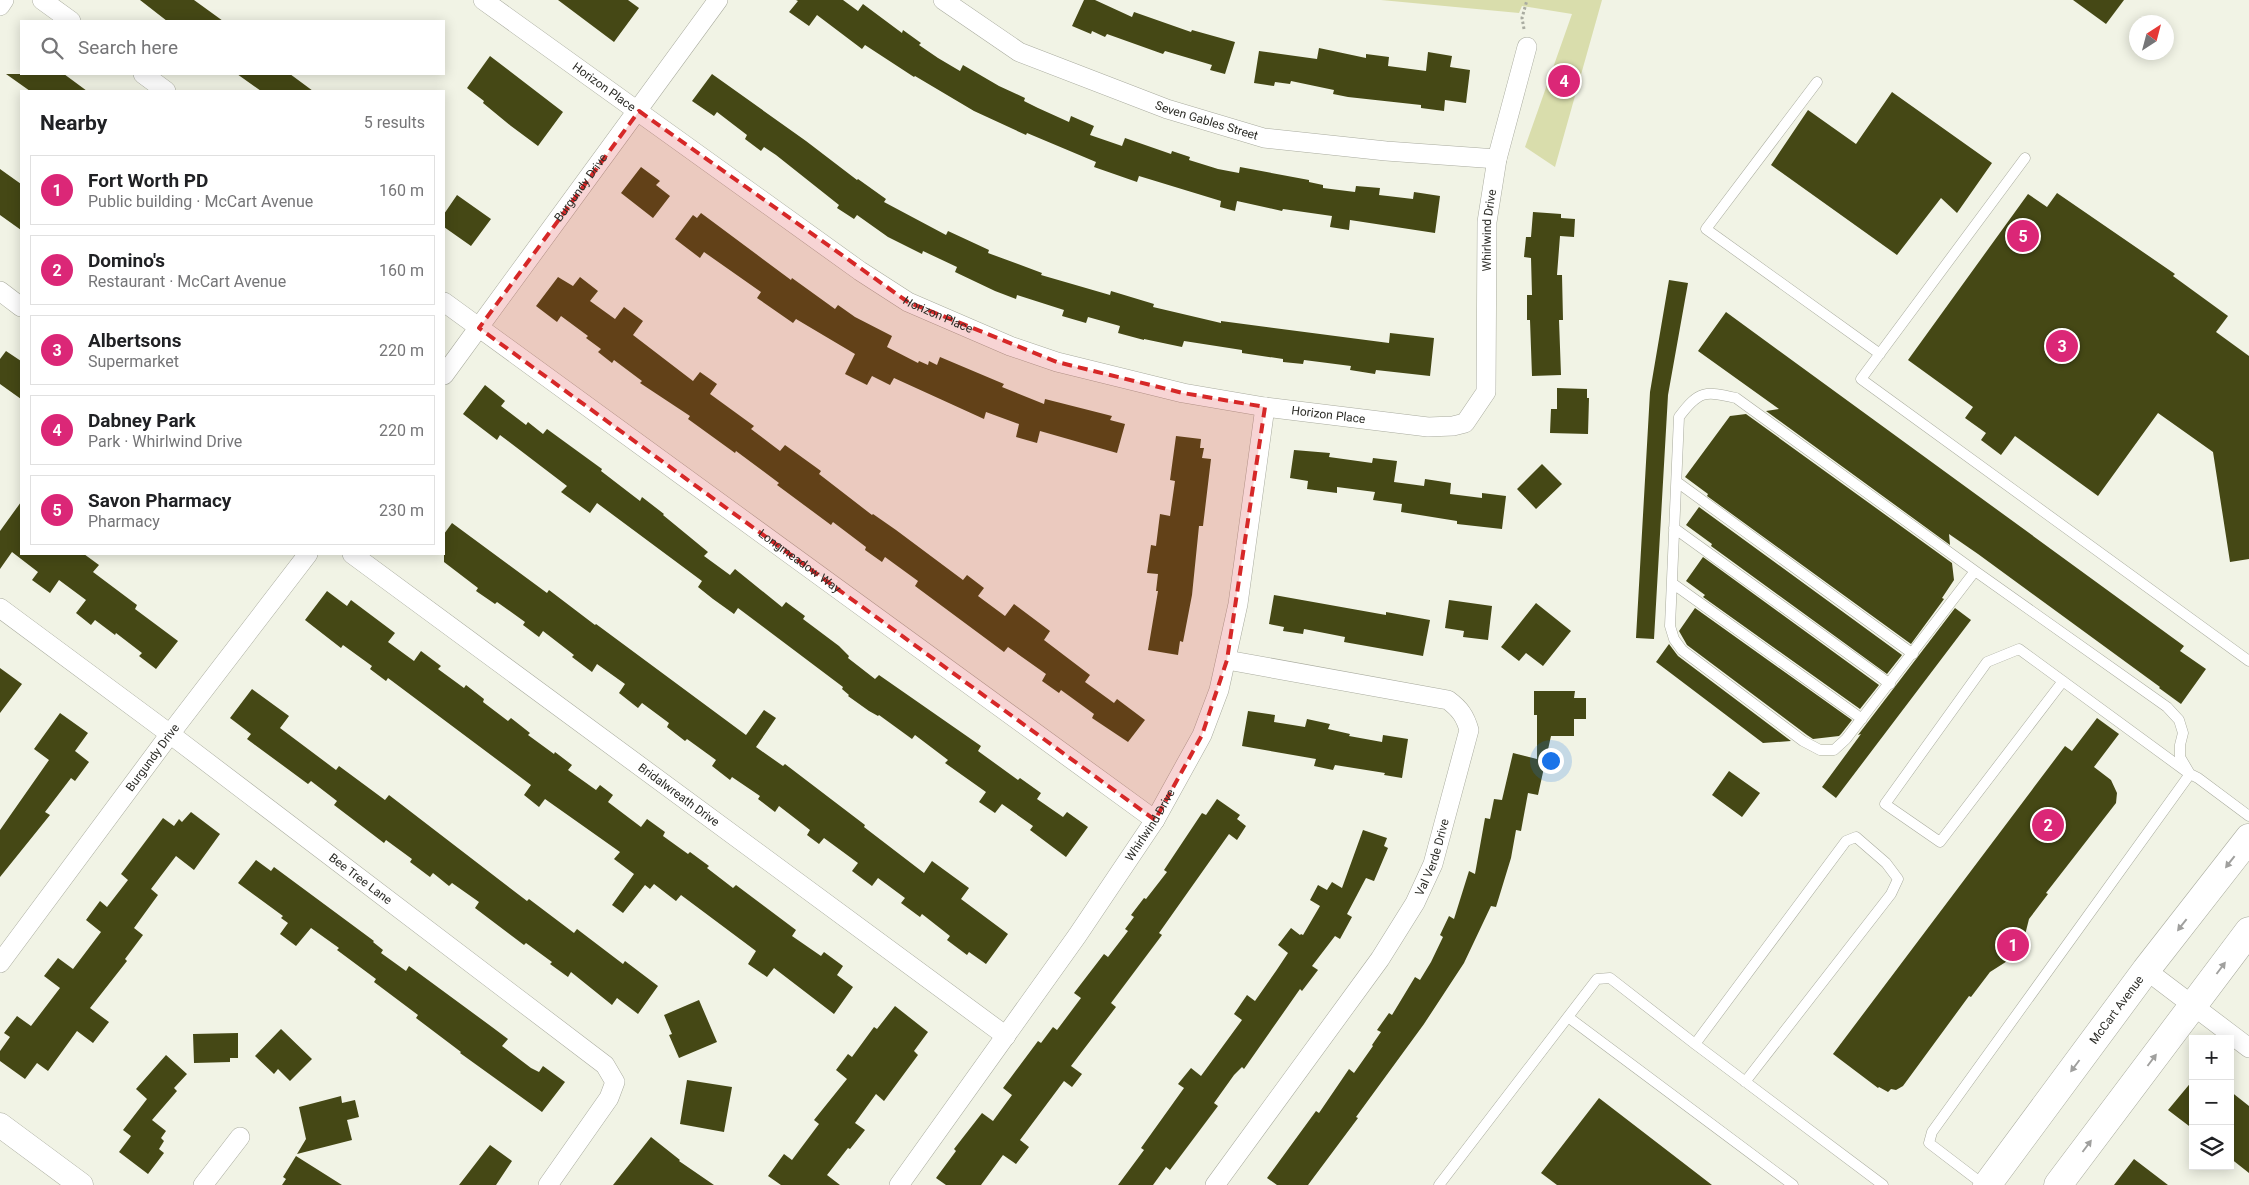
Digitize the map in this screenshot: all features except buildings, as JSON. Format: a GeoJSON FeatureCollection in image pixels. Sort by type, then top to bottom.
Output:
{"type":"FeatureCollection","features":[{"type":"Feature","properties":{"kind":"main road","name":"McCart Avenue"},"geometry":{"type":"LineString","coordinates":[[1985,1185],[2146,970],[2249,838]]}},
{"type":"Feature","properties":{"kind":"main road"},"geometry":{"type":"LineString","coordinates":[[2058,1185],[2249,931]]}},
{"type":"Feature","properties":{"kind":"street"},"geometry":{"type":"LineString","coordinates":[[0,6],[4,0]]}},
{"type":"Feature","properties":{"kind":"street"},"geometry":{"type":"LineString","coordinates":[[42,0],[70,20]]}},
{"type":"Feature","properties":{"kind":"street","name":"Horizon Place"},"geometry":{"type":"LineString","coordinates":[[483,0],[860,271],[908,302],[1010,346],[1057,362],[1183,393],[1265,407],[1428,427],[1453,426],[1465,422],[1472,415]]}},
{"type":"Feature","properties":{"kind":"street","name":"Burgundy Drive"},"geometry":{"type":"LineString","coordinates":[[445,374],[639,111],[718,0]]}},
{"type":"Feature","properties":{"kind":"street","name":"Seven Gables Street"},"geometry":{"type":"LineString","coordinates":[[943,0],[1019,52],[1167,109],[1264,138],[1386,151],[1497,159]]}},
{"type":"Feature","properties":{"kind":"street","name":"Whirlwind Drive"},"geometry":{"type":"LineString","coordinates":[[1472,415],[1486,392],[1487,222],[1497,159],[1527,47]]}},
{"type":"Feature","properties":{"kind":"street"},"geometry":{"type":"LineString","coordinates":[[145,75],[165,90]]}},
{"type":"Feature","properties":{"kind":"street"},"geometry":{"type":"LineString","coordinates":[[0,291],[20,306]]}},
{"type":"Feature","properties":{"kind":"street","name":"Longmeadow Way"},"geometry":{"type":"LineString","coordinates":[[445,303],[1155,820]]}},
{"type":"Feature","properties":{"kind":"street","name":"Whirlwind Drive"},"geometry":{"type":"LineString","coordinates":[[898,1185],[1077,936],[1155,820],[1202,735],[1219,690],[1238,604],[1265,407]]}},
{"type":"Feature","properties":{"kind":"street","name":"Burgundy Drive"},"geometry":{"type":"LineString","coordinates":[[0,963],[170,734],[307,555]]}},
{"type":"Feature","properties":{"kind":"street","name":"Bridalwreath Drive"},"geometry":{"type":"LineString","coordinates":[[353,555],[1006,1036]]}},
{"type":"Feature","properties":{"kind":"street","name":"Bee Tree Lane"},"geometry":{"type":"LineString","coordinates":[[0,608],[170,734],[605,1065],[615,1082],[609,1098],[548,1185]]}},
{"type":"Feature","properties":{"kind":"street","name":"Val Verde Drive"},"geometry":{"type":"LineString","coordinates":[[1215,1185],[1380,960],[1415,903],[1433,864],[1469,730],[1462,712],[1448,700],[1227,660]]}},
{"type":"Feature","properties":{"kind":"street"},"geometry":{"type":"LineString","coordinates":[[2146,970],[2249,1048]]}},
{"type":"Feature","properties":{"kind":"street"},"geometry":{"type":"LineString","coordinates":[[0,1125],[81,1185]]}},
{"type":"Feature","properties":{"kind":"street"},"geometry":{"type":"LineString","coordinates":[[203,1185],[240,1137]]}},
{"type":"Feature","properties":{"kind":"lane"},"geometry":{"type":"LineString","coordinates":[[1817,82],[1706,229],[1880,354]]}},
{"type":"Feature","properties":{"kind":"lane"},"geometry":{"type":"LineString","coordinates":[[2025,158],[1861,379],[2249,660]]}},
{"type":"Feature","properties":{"kind":"lane"},"geometry":{"type":"LineString","coordinates":[[1975,571],[1862,720],[1834,750],[1820,750],[1802,740],[1682,650],[1674,639],[1670,626],[1679,417],[1693,398],[1713,393],[1736,398],[2167,707],[2179,720],[2183,733],[2180,757],[2190,774]]}},
{"type":"Feature","properties":{"kind":"lane"},"geometry":{"type":"LineString","coordinates":[[1677,482],[1913,654]]}},
{"type":"Feature","properties":{"kind":"lane"},"geometry":{"type":"LineString","coordinates":[[1674,528],[1890,684]]}},
{"type":"Feature","properties":{"kind":"lane"},"geometry":{"type":"LineString","coordinates":[[1672,583],[1862,720]]}},
{"type":"Feature","properties":{"kind":"lane"},"geometry":{"type":"LineString","coordinates":[[2062,681],[1940,842],[1885,804],[1987,662],[2019,648],[2249,816]]}},
{"type":"Feature","properties":{"kind":"lane"},"geometry":{"type":"LineString","coordinates":[[1985,1185],[1929,1143],[1932,1132],[2190,774]]}},
{"type":"Feature","properties":{"kind":"lane"},"geometry":{"type":"LineString","coordinates":[[1695,1044],[1846,841],[1856,837],[1886,863],[1898,879],[1891,894],[1745,1082]]}},
{"type":"Feature","properties":{"kind":"lane"},"geometry":{"type":"LineString","coordinates":[[1439,1185],[1597,979],[1610,978],[1883,1185]]}},
{"type":"Feature","properties":{"kind":"lane"},"geometry":{"type":"LineString","coordinates":[[1568,1017],[1793,1185]]}},
{"type":"Feature","properties":{"kind":"path"},"geometry":{"type":"LineString","coordinates":[[1527,0],[1522,18],[1527,47]]}},
{"type":"Feature","properties":{"kind":"highlighted area"},"geometry":{"type":"Polygon","coordinates":[[[639,111],[908,302],[1057,362],[1183,393],[1265,407],[1227,660],[1202,735],[1155,820],[479,328],[639,111]]]}},
{"type":"Feature","properties":{"kind":"green space"},"geometry":{"type":"Polygon","coordinates":[[[1381,0],[1602,0],[1555,167],[1525,147],[1572,14],[1522,6],[1519,13],[1381,0]]]}},
{"type":"Feature","properties":{"kind":"place","name":"Dabney Park"},"geometry":{"type":"Point","coordinates":[1564,81]}},
{"type":"Feature","properties":{"kind":"place","name":"Savon Pharmacy"},"geometry":{"type":"Point","coordinates":[2023,236]}},
{"type":"Feature","properties":{"kind":"place","name":"Albertsons"},"geometry":{"type":"Point","coordinates":[2062,346]}},
{"type":"Feature","properties":{"kind":"place","name":"Domino's"},"geometry":{"type":"Point","coordinates":[2048,825]}},
{"type":"Feature","properties":{"kind":"place","name":"Fort Worth PD"},"geometry":{"type":"Point","coordinates":[2013,945]}}]}
